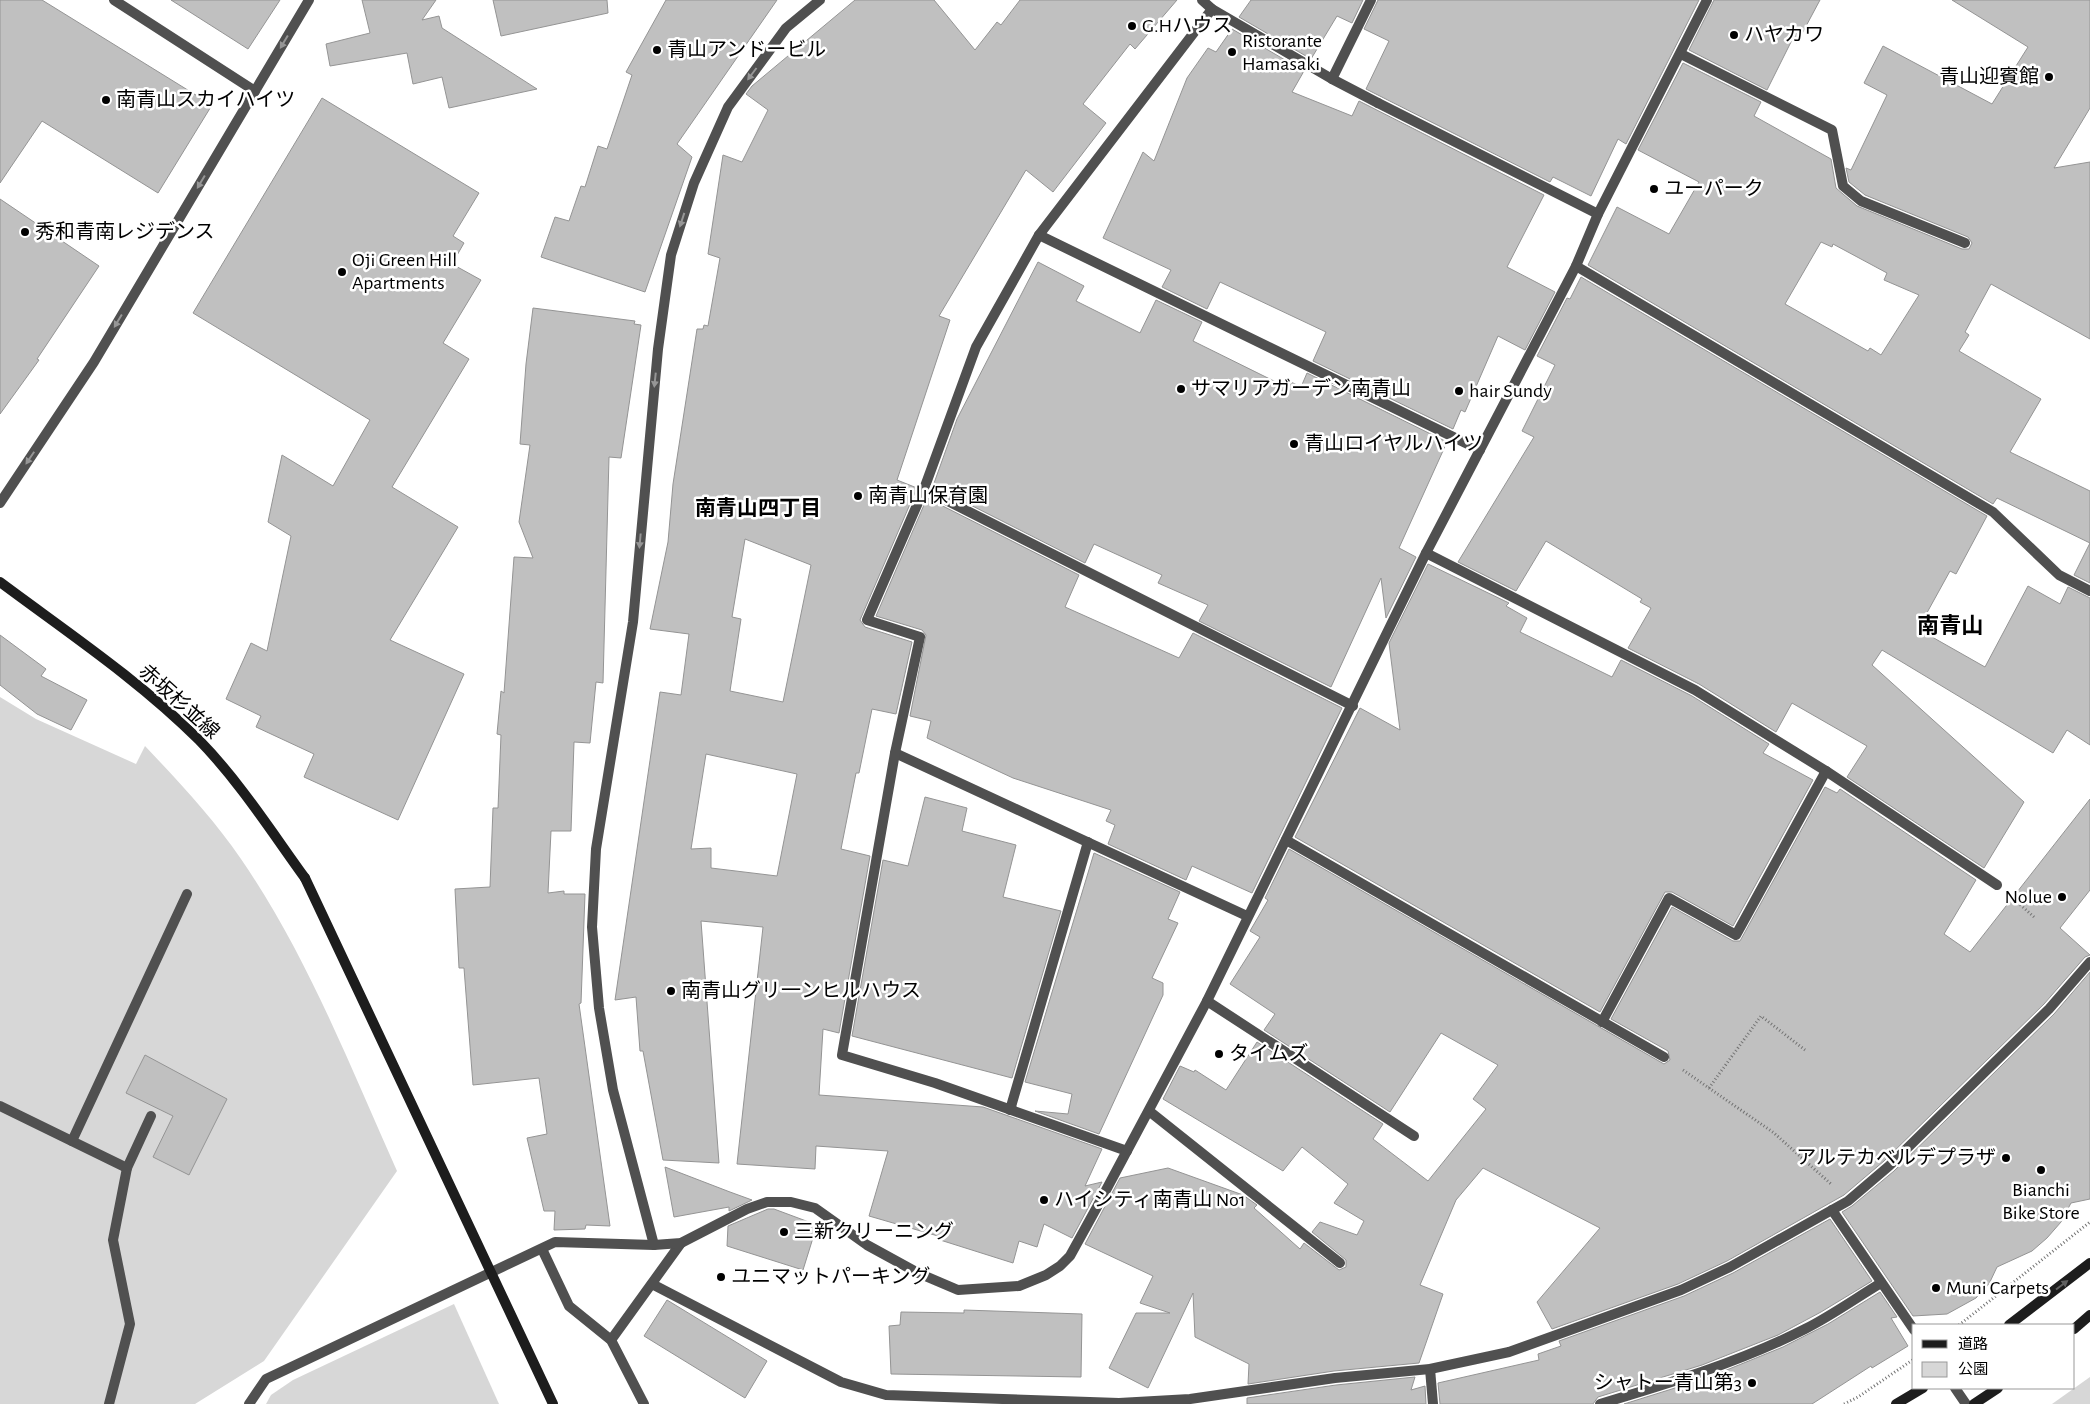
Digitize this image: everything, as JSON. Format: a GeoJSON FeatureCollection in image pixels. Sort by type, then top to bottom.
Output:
{"type":"FeatureCollection","features":[{"type":"Feature","properties":{"kind":"main road","name":"赤坂杉並線"},"geometry":{"type":"LineString","coordinates":[[0,582],[147,692],[199,740],[241,790],[305,878],[553,1404]]}},
{"type":"Feature","properties":{"kind":"main road"},"geometry":{"type":"LineString","coordinates":[[2010,1324],[2090,1263]]}},
{"type":"Feature","properties":{"kind":"main road"},"geometry":{"type":"LineString","coordinates":[[2075,1328],[2090,1315]]}},
{"type":"Feature","properties":{"kind":"main road"},"geometry":{"type":"LineString","coordinates":[[1896,1404],[1921,1389]]}},
{"type":"Feature","properties":{"kind":"main road"},"geometry":{"type":"LineString","coordinates":[[1974,1404],[1996,1389]]}},
{"type":"Feature","properties":{"kind":"street"},"geometry":{"type":"LineString","coordinates":[[114,0],[255,91]]}},
{"type":"Feature","properties":{"kind":"street"},"geometry":{"type":"LineString","coordinates":[[0,504],[94,362],[309,0]]}},
{"type":"Feature","properties":{"kind":"street"},"geometry":{"type":"LineString","coordinates":[[654,1245],[613,1090],[598,1008],[592,927],[596,849],[633,622],[657,359],[671,255],[694,183],[728,107],[786,28],[820,0]]}},
{"type":"Feature","properties":{"kind":"street"},"geometry":{"type":"LineString","coordinates":[[1202,0],[1212,9],[1332,79],[1598,214]]}},
{"type":"Feature","properties":{"kind":"street"},"geometry":{"type":"LineString","coordinates":[[1332,79],[1371,0]]}},
{"type":"Feature","properties":{"kind":"street"},"geometry":{"type":"LineString","coordinates":[[249,1404],[266,1379],[555,1242],[654,1245],[682,1243],[747,1209],[767,1202],[791,1202],[814,1208],[867,1245],[918,1273],[958,1290],[1018,1286],[1046,1275],[1060,1266],[1070,1256],[1207,1001],[1247,916],[1353,706],[1426,553],[1576,266],[1598,214],[1707,0]]}},
{"type":"Feature","properties":{"kind":"street"},"geometry":{"type":"LineString","coordinates":[[1128,1151],[935,1083],[842,1055],[895,753],[920,637],[867,620],[924,489],[976,347],[1039,235],[1212,9]]}},
{"type":"Feature","properties":{"kind":"street"},"geometry":{"type":"LineString","coordinates":[[1680,54],[1832,130],[1843,186],[1861,201],[1965,243]]}},
{"type":"Feature","properties":{"kind":"street"},"geometry":{"type":"LineString","coordinates":[[1039,235],[1480,450]]}},
{"type":"Feature","properties":{"kind":"street"},"geometry":{"type":"LineString","coordinates":[[1576,266],[1993,512],[2059,575],[2090,591]]}},
{"type":"Feature","properties":{"kind":"street"},"geometry":{"type":"LineString","coordinates":[[924,489],[1353,706]]}},
{"type":"Feature","properties":{"kind":"street"},"geometry":{"type":"LineString","coordinates":[[1426,553],[1695,690],[1826,771],[1997,885]]}},
{"type":"Feature","properties":{"kind":"street"},"geometry":{"type":"LineString","coordinates":[[895,753],[1247,916]]}},
{"type":"Feature","properties":{"kind":"street"},"geometry":{"type":"LineString","coordinates":[[1602,1022],[1669,898],[1736,935],[1826,771]]}},
{"type":"Feature","properties":{"kind":"street"},"geometry":{"type":"LineString","coordinates":[[1286,840],[1664,1058]]}},
{"type":"Feature","properties":{"kind":"street"},"geometry":{"type":"LineString","coordinates":[[1010,1110],[1088,842]]}},
{"type":"Feature","properties":{"kind":"street"},"geometry":{"type":"LineString","coordinates":[[72,1141],[187,894]]}},
{"type":"Feature","properties":{"kind":"street"},"geometry":{"type":"LineString","coordinates":[[652,1284],[841,1382],[886,1395],[1119,1403],[1190,1399],[1336,1378],[1430,1369],[1509,1352],[1681,1290],[1730,1267],[1848,1201],[1889,1166],[2049,1009],[2090,962]]}},
{"type":"Feature","properties":{"kind":"street"},"geometry":{"type":"LineString","coordinates":[[1207,1001],[1414,1136]]}},
{"type":"Feature","properties":{"kind":"street"},"geometry":{"type":"LineString","coordinates":[[1,1109],[127,1168]]}},
{"type":"Feature","properties":{"kind":"street"},"geometry":{"type":"LineString","coordinates":[[1149,1110],[1340,1262]]}},
{"type":"Feature","properties":{"kind":"street"},"geometry":{"type":"LineString","coordinates":[[109,1404],[130,1324],[113,1240],[127,1168],[152,1116]]}},
{"type":"Feature","properties":{"kind":"street"},"geometry":{"type":"LineString","coordinates":[[1832,1210],[1912,1327]]}},
{"type":"Feature","properties":{"kind":"street"},"geometry":{"type":"LineString","coordinates":[[611,1340],[682,1243]]}},
{"type":"Feature","properties":{"kind":"street"},"geometry":{"type":"LineString","coordinates":[[542,1248],[569,1306],[611,1340],[644,1404]]}},
{"type":"Feature","properties":{"kind":"street"},"geometry":{"type":"LineString","coordinates":[[1600,1404],[1685,1379],[1744,1357],[1807,1328],[1881,1283]]}},
{"type":"Feature","properties":{"kind":"street"},"geometry":{"type":"LineString","coordinates":[[1430,1369],[1434,1404]]}},
{"type":"Feature","properties":{"kind":"street"},"geometry":{"type":"LineString","coordinates":[[1956,1389],[1966,1404]]}},
{"type":"Feature","properties":{"kind":"path"},"geometry":{"type":"LineString","coordinates":[[1709,1088],[1761,1016],[1805,1050]]}},
{"type":"Feature","properties":{"kind":"path"},"geometry":{"type":"LineString","coordinates":[[1664,1058],[1774,1133],[1848,1201]]}},
{"type":"Feature","properties":{"kind":"path"},"geometry":{"type":"LineString","coordinates":[[1960,1324],[2090,1222]]}},
{"type":"Feature","properties":{"kind":"path"},"geometry":{"type":"LineString","coordinates":[[1844,1404],[1858,1397],[1912,1360]]}},
{"type":"Feature","properties":{"kind":"green space"},"geometry":{"type":"Polygon","coordinates":[[[0,697],[36,719],[136,764],[145,746],[207,815],[241,859],[287,933],[326,1012],[397,1171],[264,1361],[195,1404],[0,1404],[0,697]]]}},
{"type":"Feature","properties":{"kind":"green space"},"geometry":{"type":"Polygon","coordinates":[[[454,1304],[499,1404],[266,1404],[271,1395],[293,1380],[454,1304]]]}},
{"type":"Feature","properties":{"kind":"green space"},"geometry":{"type":"Polygon","coordinates":[[[2090,1377],[2090,1404],[2052,1404],[2075,1389],[2090,1377]]]}},
{"type":"Feature","properties":{"kind":"building","name":"南青山スカイハイツ"},"geometry":{"type":"Polygon","coordinates":[[[0,0],[42,0],[212,105],[158,193],[42,121],[0,183],[0,0]]]}},
{"type":"Feature","properties":{"kind":"building"},"geometry":{"type":"Polygon","coordinates":[[[171,0],[280,0],[248,49],[171,0]]]}},
{"type":"Feature","properties":{"kind":"building"},"geometry":{"type":"Polygon","coordinates":[[[362,0],[436,0],[422,20],[439,16],[442,28],[537,89],[449,108],[442,77],[413,84],[407,53],[330,66],[326,44],[370,33],[362,0]]]}},
{"type":"Feature","properties":{"kind":"building"},"geometry":{"type":"Polygon","coordinates":[[[493,0],[607,0],[608,13],[501,36],[493,0]]]}},
{"type":"Feature","properties":{"kind":"building"},"geometry":{"type":"Polygon","coordinates":[[[666,0],[777,0],[677,144],[692,157],[645,292],[541,257],[555,217],[569,221],[581,186],[585,187],[598,146],[607,149],[632,75],[626,72],[666,0]]]}},
{"type":"Feature","properties":{"kind":"building"},"geometry":{"type":"Polygon","coordinates":[[[855,0],[934,0],[975,50],[997,22],[1001,25],[1020,0],[1177,0],[1135,49],[1130,44],[1083,104],[1106,123],[1053,192],[1026,170],[939,316],[950,320],[897,480],[917,488],[860,620],[865,627],[912,642],[896,714],[872,709],[859,773],[856,773],[841,849],[870,856],[839,1033],[823,1029],[819,1095],[983,1107],[1102,1149],[1085,1186],[1102,1182],[1072,1238],[1044,1224],[1037,1247],[1019,1241],[1013,1263],[937,1239],[938,1236],[869,1216],[888,1151],[816,1146],[815,1169],[737,1164],[763,927],[701,921],[719,1163],[663,1160],[643,1051],[640,1051],[636,997],[615,1000],[660,692],[681,695],[689,634],[650,629],[668,542],[673,484],[697,329],[703,329],[704,325],[708,326],[720,258],[708,254],[723,155],[742,162],[768,110],[746,94],[752,86],[855,0]],[[745,539],[732,617],[741,619],[730,691],[783,702],[811,565],[745,539]],[[706,754],[691,849],[711,848],[711,868],[777,876],[797,774],[706,754]]]}},
{"type":"Feature","properties":{"kind":"building"},"geometry":{"type":"Polygon","coordinates":[[[1251,0],[1363,0],[1352,23],[1337,16],[1311,59],[1239,17],[1251,0]]]}},
{"type":"Feature","properties":{"kind":"building"},"geometry":{"type":"Polygon","coordinates":[[[1378,0],[1699,0],[1626,144],[1618,139],[1591,196],[1553,177],[1550,182],[1366,89],[1389,41],[1364,29],[1378,0]]]}},
{"type":"Feature","properties":{"kind":"building"},"geometry":{"type":"Polygon","coordinates":[[[1714,0],[1820,0],[1797,43],[1792,40],[1767,90],[1689,50],[1714,0]]]}},
{"type":"Feature","properties":{"kind":"building"},"geometry":{"type":"Polygon","coordinates":[[[1952,0],[2090,0],[2090,108],[2054,168],[2090,162],[2090,339],[1991,284],[1965,332],[1969,335],[1959,351],[2041,399],[2010,452],[2090,491],[2090,543],[1997,498],[1993,504],[1588,265],[1617,207],[1669,234],[1699,182],[1638,150],[1683,63],[1761,102],[1754,116],[1831,159],[1836,188],[1857,206],[1962,249],[1969,249],[1972,243],[1968,237],[1865,195],[1849,182],[1846,168],[1851,170],[1887,95],[1864,83],[1883,46],[1992,104],[2028,47],[1952,0]],[[1821,242],[1785,304],[1868,351],[1870,348],[1881,355],[1919,295],[1884,280],[1887,273],[1833,244],[1832,247],[1821,242]]]}},
{"type":"Feature","properties":{"kind":"building"},"geometry":{"type":"Polygon","coordinates":[[[1232,29],[1304,71],[1292,92],[1352,116],[1359,101],[1544,195],[1507,267],[1555,292],[1525,350],[1498,336],[1465,412],[1461,410],[1453,429],[1313,361],[1326,332],[1220,282],[1207,309],[1162,287],[1171,270],[1103,238],[1143,152],[1154,161],[1187,78],[1208,48],[1216,52],[1232,29]]]}},
{"type":"Feature","properties":{"kind":"building"},"geometry":{"type":"Polygon","coordinates":[[[322,98],[479,193],[453,236],[464,243],[452,264],[481,280],[443,343],[469,359],[392,487],[458,527],[390,640],[464,674],[398,820],[304,777],[314,754],[256,727],[261,716],[226,699],[251,643],[267,651],[291,536],[268,522],[282,455],[333,486],[370,420],[193,313],[322,98]]]}},
{"type":"Feature","properties":{"kind":"building"},"geometry":{"type":"Polygon","coordinates":[[[0,199],[99,266],[37,359],[39,360],[0,414],[0,199]]]}},
{"type":"Feature","properties":{"kind":"building"},"geometry":{"type":"Polygon","coordinates":[[[1038,262],[1084,286],[1076,301],[1140,333],[1156,300],[1202,322],[1193,341],[1284,386],[1287,380],[1301,387],[1307,373],[1447,442],[1399,548],[1416,557],[1386,618],[1381,578],[1331,687],[1199,621],[1208,605],[1158,583],[1162,575],[1094,544],[1085,563],[933,486],[957,419],[1038,262]]]}},
{"type":"Feature","properties":{"kind":"building"},"geometry":{"type":"Polygon","coordinates":[[[1581,277],[1987,516],[1956,574],[1950,571],[1918,629],[1985,667],[2028,586],[2060,604],[2068,587],[2090,598],[2090,745],[2067,730],[2053,753],[1882,650],[1872,665],[2024,802],[1984,868],[1847,777],[1867,746],[1792,703],[1776,732],[1699,684],[1628,648],[1651,608],[1640,602],[1642,599],[1546,541],[1516,591],[1458,562],[1534,437],[1522,431],[1555,365],[1537,356],[1567,298],[1570,299],[1581,277]]]}},
{"type":"Feature","properties":{"kind":"building"},"geometry":{"type":"Polygon","coordinates":[[[533,308],[635,321],[634,324],[641,325],[621,458],[609,457],[603,683],[596,682],[590,743],[574,742],[571,831],[551,831],[548,893],[564,891],[564,894],[585,894],[581,1003],[579,1004],[610,1226],[586,1225],[585,1229],[554,1230],[555,1211],[544,1211],[527,1138],[547,1134],[539,1078],[473,1085],[464,968],[459,968],[455,889],[490,887],[493,808],[498,808],[501,735],[497,734],[501,691],[504,693],[514,557],[533,558],[519,522],[530,445],[520,444],[526,364],[533,308]]]}},
{"type":"Feature","properties":{"kind":"building"},"geometry":{"type":"Polygon","coordinates":[[[927,498],[1079,575],[1065,607],[1179,658],[1193,633],[1342,708],[1252,893],[1192,866],[1186,880],[1108,844],[1115,825],[1106,821],[1111,810],[1013,778],[927,738],[931,721],[910,716],[926,635],[922,630],[876,616],[927,498]]]}},
{"type":"Feature","properties":{"kind":"building"},"geometry":{"type":"Polygon","coordinates":[[[2090,543],[2090,583],[2074,575],[2090,543]]]}},
{"type":"Feature","properties":{"kind":"building"},"geometry":{"type":"Polygon","coordinates":[[[1428,564],[1509,603],[1506,606],[1527,618],[1520,632],[1612,677],[1621,660],[1692,696],[1769,744],[1763,753],[1813,780],[1733,926],[1672,892],[1665,892],[1600,1012],[1295,837],[1360,708],[1400,730],[1389,643],[1428,564]]]}},
{"type":"Feature","properties":{"kind":"building"},"geometry":{"type":"Polygon","coordinates":[[[0,635],[46,669],[41,676],[87,700],[71,730],[37,714],[0,685],[0,635]]]}},
{"type":"Feature","properties":{"kind":"building"},"geometry":{"type":"Polygon","coordinates":[[[1825,787],[1837,793],[1840,789],[1976,880],[1944,934],[1970,952],[2090,799],[2090,890],[2060,928],[2090,955],[2085,957],[2044,1004],[1884,1161],[1844,1195],[1727,1261],[1678,1284],[1552,1329],[1537,1302],[1600,1228],[1483,1168],[1456,1200],[1420,1285],[1443,1294],[1419,1363],[1334,1371],[1248,1384],[1249,1364],[1195,1337],[1193,1293],[1148,1388],[1109,1368],[1136,1313],[1170,1313],[1140,1303],[1153,1276],[1085,1244],[1120,1178],[1168,1168],[1243,1195],[1257,1205],[1254,1208],[1300,1249],[1304,1243],[1339,1270],[1346,1267],[1346,1260],[1312,1232],[1320,1222],[1357,1235],[1364,1221],[1334,1203],[1348,1184],[1302,1147],[1283,1171],[1163,1099],[1180,1066],[1194,1072],[1195,1070],[1226,1090],[1257,1042],[1383,1124],[1373,1139],[1428,1181],[1486,1109],[1473,1099],[1498,1065],[1441,1033],[1390,1112],[1264,1030],[1275,1014],[1230,984],[1260,937],[1250,931],[1268,900],[1265,898],[1289,849],[1664,1064],[1670,1060],[1668,1051],[1611,1019],[1672,907],[1733,941],[1740,941],[1825,787]]]}},
{"type":"Feature","properties":{"kind":"building"},"geometry":{"type":"Polygon","coordinates":[[[925,797],[967,808],[962,831],[1016,845],[1003,897],[1061,911],[1012,1078],[852,1036],[883,860],[908,866],[925,797]]]}},
{"type":"Feature","properties":{"kind":"building"},"geometry":{"type":"Polygon","coordinates":[[[1094,853],[1180,892],[1168,919],[1178,923],[1152,978],[1163,983],[1163,995],[1099,1134],[1035,1111],[1068,1114],[1072,1094],[1025,1082],[1094,853]]]}},
{"type":"Feature","properties":{"kind":"building","name":"アルテカベルデプラザ"},"geometry":{"type":"Polygon","coordinates":[[[2090,972],[2090,1199],[2071,1203],[2061,1222],[2032,1251],[1997,1267],[1989,1284],[1976,1298],[1947,1314],[1913,1316],[1842,1212],[1894,1171],[2054,1014],[2090,972]]]}},
{"type":"Feature","properties":{"kind":"building"},"geometry":{"type":"Polygon","coordinates":[[[145,1055],[227,1099],[189,1175],[153,1157],[173,1116],[126,1093],[145,1055]]]}},
{"type":"Feature","properties":{"kind":"building"},"geometry":{"type":"Polygon","coordinates":[[[665,1167],[752,1200],[729,1211],[729,1207],[674,1217],[665,1167]]]}},
{"type":"Feature","properties":{"kind":"building"},"geometry":{"type":"Polygon","coordinates":[[[768,1209],[774,1209],[817,1225],[803,1270],[727,1246],[728,1226],[768,1209]]]}},
{"type":"Feature","properties":{"kind":"building"},"geometry":{"type":"Polygon","coordinates":[[[1830,1219],[1872,1281],[1778,1335],[1702,1365],[1598,1397],[1593,1404],[1440,1404],[1438,1383],[1539,1360],[1538,1354],[1561,1346],[1559,1341],[1684,1296],[1733,1273],[1830,1219]]]}},
{"type":"Feature","properties":{"kind":"building"},"geometry":{"type":"Polygon","coordinates":[[[1880,1292],[1897,1317],[1891,1318],[1908,1346],[1872,1368],[1871,1366],[1812,1404],[1624,1404],[1707,1378],[1783,1347],[1828,1324],[1880,1292]]]}},
{"type":"Feature","properties":{"kind":"building"},"geometry":{"type":"Polygon","coordinates":[[[667,1300],[767,1361],[745,1398],[644,1336],[667,1300]]]}},
{"type":"Feature","properties":{"kind":"building"},"geometry":{"type":"Polygon","coordinates":[[[964,1310],[1082,1314],[1081,1377],[891,1374],[889,1326],[900,1325],[901,1312],[964,1313],[964,1310]]]}},
{"type":"Feature","properties":{"kind":"building"},"geometry":{"type":"Polygon","coordinates":[[[1415,1377],[1411,1390],[1425,1386],[1426,1404],[1247,1404],[1247,1398],[1336,1385],[1415,1377]]]}},
{"type":"Feature","properties":{"kind":"place","name":"G.Hハウス"},"geometry":{"type":"Point","coordinates":[1132,26]}},
{"type":"Feature","properties":{"kind":"place","name":"ハヤカワ"},"geometry":{"type":"Point","coordinates":[1734,35]}},
{"type":"Feature","properties":{"kind":"place","name":"青山アンドービル"},"geometry":{"type":"Point","coordinates":[657,50]}},
{"type":"Feature","properties":{"kind":"place","name":"Ristorante Hamasaki"},"geometry":{"type":"Point","coordinates":[1232,52]}},
{"type":"Feature","properties":{"kind":"place","name":"青山迎賓館"},"geometry":{"type":"Point","coordinates":[2049,77]}},
{"type":"Feature","properties":{"kind":"place","name":"南青山スカイハイツ"},"geometry":{"type":"Point","coordinates":[106,100]}},
{"type":"Feature","properties":{"kind":"place","name":"ユーパーク"},"geometry":{"type":"Point","coordinates":[1654,189]}},
{"type":"Feature","properties":{"kind":"place","name":"秀和青南レジデンス"},"geometry":{"type":"Point","coordinates":[25,232]}},
{"type":"Feature","properties":{"kind":"place","name":"Oji Green Hill Apartments"},"geometry":{"type":"Point","coordinates":[342,272]}},
{"type":"Feature","properties":{"kind":"place","name":"サマリアガーデン南青山"},"geometry":{"type":"Point","coordinates":[1181,389]}},
{"type":"Feature","properties":{"kind":"place","name":"hair Sundy"},"geometry":{"type":"Point","coordinates":[1459,391]}},
{"type":"Feature","properties":{"kind":"place","name":"青山ロイヤルハイツ"},"geometry":{"type":"Point","coordinates":[1294,444]}},
{"type":"Feature","properties":{"kind":"place","name":"南青山保育園"},"geometry":{"type":"Point","coordinates":[858,496]}},
{"type":"Feature","properties":{"kind":"place","name":"Nolue"},"geometry":{"type":"Point","coordinates":[2062,897]}},
{"type":"Feature","properties":{"kind":"place","name":"南青山グリ一ンヒルハウス"},"geometry":{"type":"Point","coordinates":[671,991]}},
{"type":"Feature","properties":{"kind":"place","name":"タイムズ"},"geometry":{"type":"Point","coordinates":[1219,1054]}},
{"type":"Feature","properties":{"kind":"place","name":"アルテカベルデプラザ"},"geometry":{"type":"Point","coordinates":[2006,1158]}},
{"type":"Feature","properties":{"kind":"place","name":"Bianchi Bike Store"},"geometry":{"type":"Point","coordinates":[2041,1170]}},
{"type":"Feature","properties":{"kind":"place","name":"ハイシティ南青山 No1"},"geometry":{"type":"Point","coordinates":[1044,1200]}},
{"type":"Feature","properties":{"kind":"place","name":"三新クリーニング"},"geometry":{"type":"Point","coordinates":[784,1232]}},
{"type":"Feature","properties":{"kind":"place","name":"ユニマットパーキング"},"geometry":{"type":"Point","coordinates":[721,1277]}},
{"type":"Feature","properties":{"kind":"place","name":"Muni Carpets"},"geometry":{"type":"Point","coordinates":[1936,1288]}},
{"type":"Feature","properties":{"kind":"place","name":"シャトー青山第3"},"geometry":{"type":"Point","coordinates":[1752,1383]}},
{"type":"Feature","properties":{"kind":"district","name":"南青山四丁目"},"geometry":{"type":"Point","coordinates":[758,508]}},
{"type":"Feature","properties":{"kind":"district","name":"南青山"},"geometry":{"type":"Point","coordinates":[1950,626]}}]}
